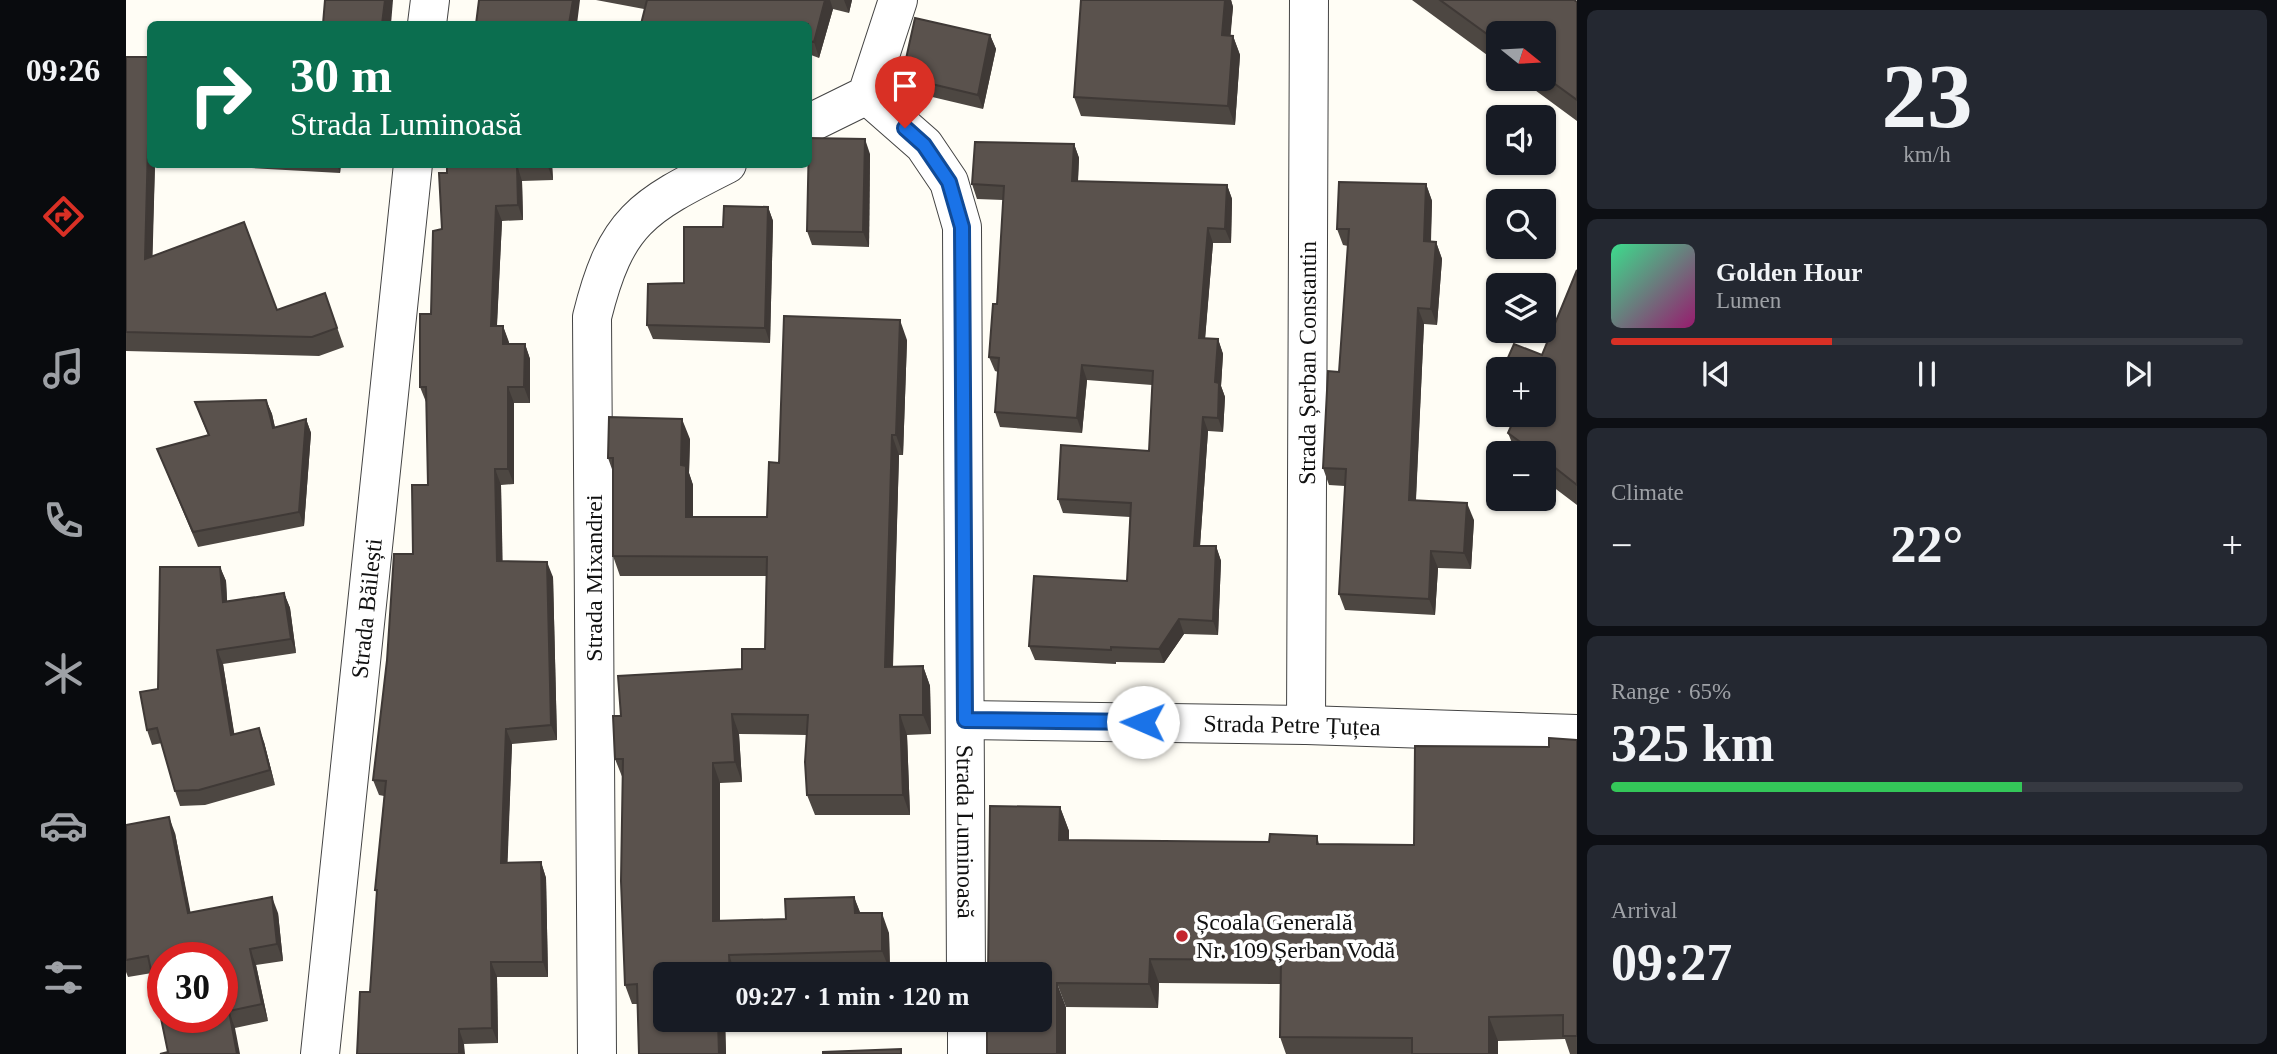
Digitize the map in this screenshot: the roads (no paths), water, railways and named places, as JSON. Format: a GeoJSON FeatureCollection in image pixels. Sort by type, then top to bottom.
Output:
{"type":"FeatureCollection","features":[{"type":"Feature","properties":{"kind":"street"},"geometry":{"type":"LineString","coordinates":[[427,21],[430,0]]}},
{"type":"Feature","properties":{"kind":"street"},"geometry":{"type":"LineString","coordinates":[[812,122],[867,95],[898,0]]}},
{"type":"Feature","properties":{"kind":"street","name":"Strada Șerban Constantin"},"geometry":{"type":"LineString","coordinates":[[1306,725],[1309,0]]}},
{"type":"Feature","properties":{"kind":"street","name":"Strada Luminoasă"},"geometry":{"type":"LineString","coordinates":[[867,95],[924,145],[949,182],[962,227],[967,962]]}},
{"type":"Feature","properties":{"kind":"street","name":"Strada Băilești"},"geometry":{"type":"LineString","coordinates":[[320,1054],[413,168]]}},
{"type":"Feature","properties":{"kind":"street","name":"Strada Mixandrei"},"geometry":{"type":"LineString","coordinates":[[597,1054],[592,317],[602,277],[617,243],[642,212],[674,191],[719,168]]}},
{"type":"Feature","properties":{"kind":"street","name":"Strada Petre Țuțea"},"geometry":{"type":"LineString","coordinates":[[965,720],[1306,725],[1577,734]]}},
{"type":"Feature","properties":{"kind":"street"},"geometry":{"type":"LineString","coordinates":[[967,1032],[967,1054]]}},
{"type":"Feature","properties":{"kind":"place","name":"Școala Generală Nr. 109 Șerban Vodă"},"geometry":{"type":"Point","coordinates":[1182,936]}}]}
